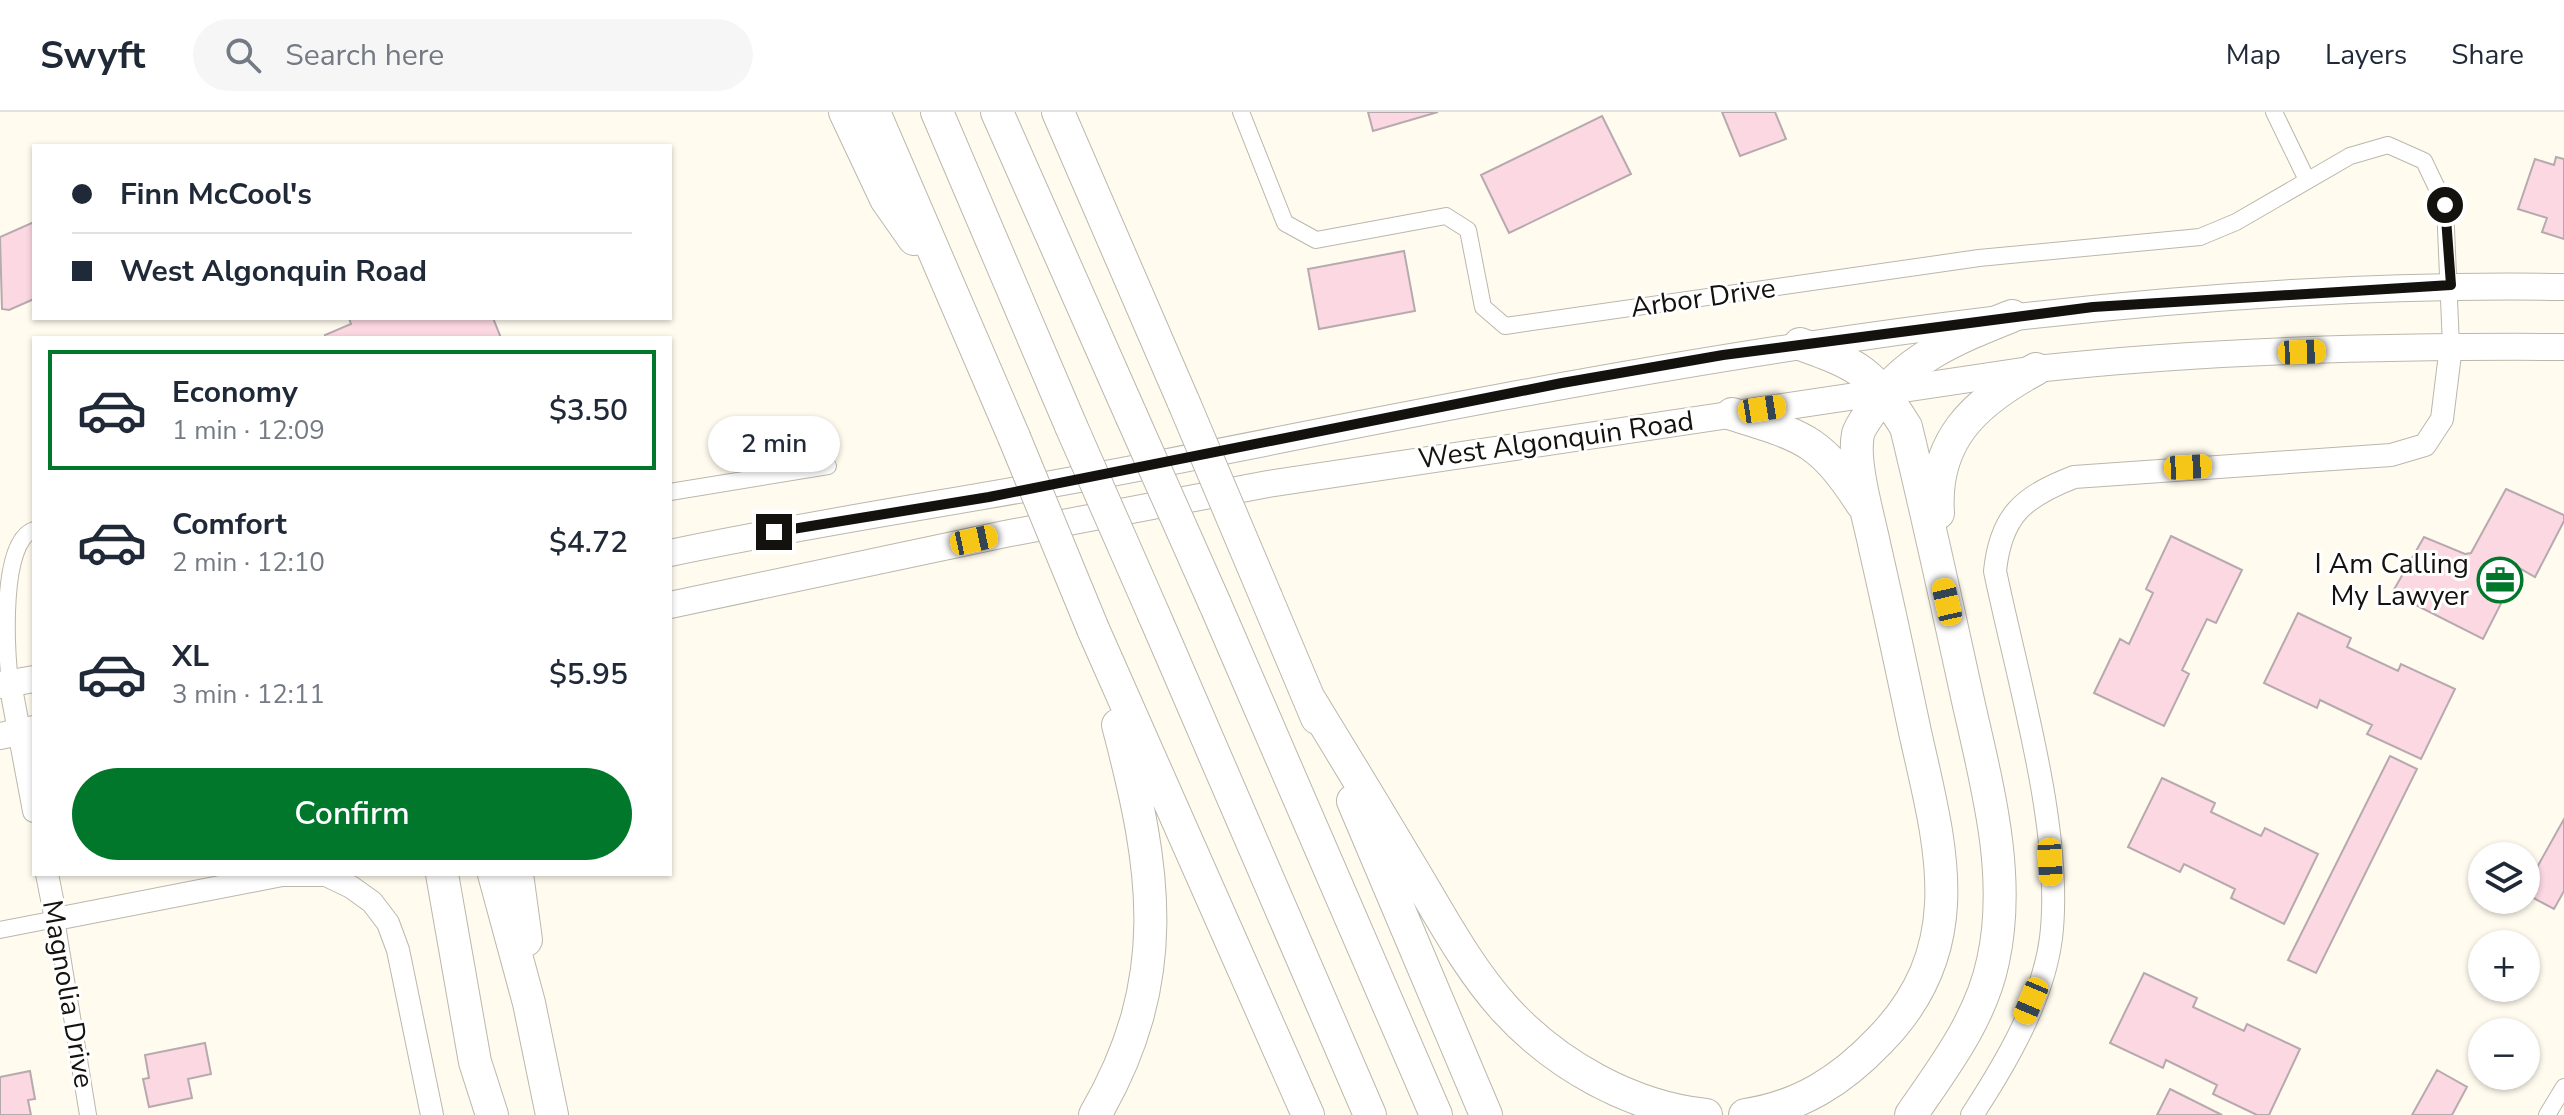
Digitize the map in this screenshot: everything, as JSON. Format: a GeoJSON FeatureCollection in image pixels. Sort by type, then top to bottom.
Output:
{"type":"FeatureCollection","features":[{"type":"Feature","properties":{"kind":"highway"},"geometry":{"type":"LineString","coordinates":[[845,112],[886,199],[954,297]]}},
{"type":"Feature","properties":{"kind":"highway"},"geometry":{"type":"LineString","coordinates":[[874,112],[1093,629],[1308,1115]]}},
{"type":"Feature","properties":{"kind":"highway"},"geometry":{"type":"LineString","coordinates":[[937,112],[1370,1115]]}},
{"type":"Feature","properties":{"kind":"highway"},"geometry":{"type":"LineString","coordinates":[[997,112],[1215,604],[1436,1115]]}},
{"type":"Feature","properties":{"kind":"highway"},"geometry":{"type":"LineString","coordinates":[[1058,112],[1486,1115]]}},
{"type":"Feature","properties":{"kind":"highway"},"geometry":{"type":"LineString","coordinates":[[1745,1115],[1790,1105],[1842,1078],[1908,1006],[1923,979],[1938,929],[1943,862],[1868,513],[1858,433],[1883,391],[1916,362],[1957,338],[2012,316]]}},
{"type":"Feature","properties":{"kind":"highway"},"geometry":{"type":"LineString","coordinates":[[1800,344],[1853,363],[1883,391],[1906,427],[1943,584],[2000,863],[1998,931],[1984,996],[1951,1057],[1911,1115]]}},
{"type":"Feature","properties":{"kind":"highway"},"geometry":{"type":"LineString","coordinates":[[1943,584],[1936,488],[1945,452],[1975,410],[2010,383],[2036,369]]}},
{"type":"Feature","properties":{"kind":"highway"},"geometry":{"type":"LineString","coordinates":[[1732,414],[1795,434],[1820,449],[1839,469],[1868,513]]}},
{"type":"Feature","properties":{"kind":"highway"},"geometry":{"type":"LineString","coordinates":[[1093,629],[1139,801],[1153,906],[1142,995],[1116,1073],[1095,1115]]}},
{"type":"Feature","properties":{"kind":"highway"},"geometry":{"type":"LineString","coordinates":[[1310,700],[1464,953],[1505,1009],[1543,1043],[1598,1081],[1650,1102],[1706,1115]]}},
{"type":"Feature","properties":{"kind":"highway"},"geometry":{"type":"LineString","coordinates":[[442,876],[475,1062],[492,1115]]}},
{"type":"Feature","properties":{"kind":"highway"},"geometry":{"type":"LineString","coordinates":[[495,876],[529,1003],[552,1115]]}},
{"type":"Feature","properties":{"kind":"highway"},"geometry":{"type":"LineString","coordinates":[[517,876],[525,911],[529,1003]]}},
{"type":"Feature","properties":{"kind":"main road","name":"West Algonquin Road"},"geometry":{"type":"LineString","coordinates":[[672,553],[989,497],[1562,383],[1800,344],[2012,316],[2263,294],[2451,285],[2564,287]]}},
{"type":"Feature","properties":{"kind":"main road","name":"West Algonquin Road"},"geometry":{"type":"LineString","coordinates":[[672,605],[1005,534],[1268,484],[2036,369],[2144,357],[2451,346],[2564,347]]}},
{"type":"Feature","properties":{"kind":"street","name":"Arbor Drive"},"geometry":{"type":"LineString","coordinates":[[1241,112],[1285,223],[1316,240],[1446,216],[1468,230],[1483,307],[1505,326],[1979,258],[2200,237],[2236,222],[2350,156],[2388,145],[2424,161],[2445,205],[2451,285],[2451,346]]}},
{"type":"Feature","properties":{"kind":"street"},"geometry":{"type":"LineString","coordinates":[[2274,112],[2307,180]]}},
{"type":"Feature","properties":{"kind":"street"},"geometry":{"type":"LineString","coordinates":[[1972,1115],[2003,1068],[2031,1001],[2051,939],[2050,862],[2041,786],[1995,571],[1999,542],[2008,522],[2034,496],[2074,477],[2391,455],[2425,445],[2442,419],[2451,346]]}},
{"type":"Feature","properties":{"kind":"street"},"geometry":{"type":"LineString","coordinates":[[672,492],[828,466]]}},
{"type":"Feature","properties":{"kind":"street"},"geometry":{"type":"LineString","coordinates":[[32,530],[27,531],[9,551],[0,580],[15,682],[17,733],[32,802]]}},
{"type":"Feature","properties":{"kind":"street","name":"Magnolia Drive"},"geometry":{"type":"LineString","coordinates":[[47,876],[88,1115]]}},
{"type":"Feature","properties":{"kind":"street"},"geometry":{"type":"LineString","coordinates":[[0,930],[277,876]]}},
{"type":"Feature","properties":{"kind":"street"},"geometry":{"type":"LineString","coordinates":[[328,876],[372,902],[388,923],[398,950],[432,1115]]}},
{"type":"Feature","properties":{"kind":"street"},"geometry":{"type":"LineString","coordinates":[[2547,1115],[2564,1087]]}},
{"type":"Feature","properties":{"kind":"building"},"geometry":{"type":"Polygon","coordinates":[[[1368,112],[1438,112],[1373,131],[1368,112]]]}},
{"type":"Feature","properties":{"kind":"building"},"geometry":{"type":"Polygon","coordinates":[[[1722,112],[1775,112],[1786,139],[1740,156],[1722,112]]]}},
{"type":"Feature","properties":{"kind":"building"},"geometry":{"type":"Polygon","coordinates":[[[1602,116],[1631,174],[1509,233],[1481,175],[1602,116]]]}},
{"type":"Feature","properties":{"kind":"building"},"geometry":{"type":"Polygon","coordinates":[[[2556,157],[2564,159],[2564,239],[2542,232],[2547,218],[2518,209],[2535,159],[2554,165],[2556,157]]]}},
{"type":"Feature","properties":{"kind":"building"},"geometry":{"type":"Polygon","coordinates":[[[32,223],[32,300],[9,310],[2,309],[0,237],[32,223]]]}},
{"type":"Feature","properties":{"kind":"building"},"geometry":{"type":"Polygon","coordinates":[[[1404,251],[1415,311],[1319,329],[1308,269],[1404,251]]]}},
{"type":"Feature","properties":{"kind":"building"},"geometry":{"type":"Polygon","coordinates":[[[350,320],[494,320],[500,336],[325,336],[351,324],[350,320]]]}},
{"type":"Feature","properties":{"kind":"building"},"geometry":{"type":"Polygon","coordinates":[[[2506,489],[2564,515],[2564,521],[2535,577],[2519,568],[2483,639],[2392,593],[2424,537],[2465,554],[2471,553],[2506,489]]]}},
{"type":"Feature","properties":{"kind":"building"},"geometry":{"type":"Polygon","coordinates":[[[2171,536],[2242,570],[2216,623],[2207,619],[2182,670],[2189,674],[2164,726],[2094,693],[2120,639],[2129,644],[2153,593],[2146,589],[2171,536]]]}},
{"type":"Feature","properties":{"kind":"building"},"geometry":{"type":"Polygon","coordinates":[[[2298,613],[2351,638],[2347,647],[2398,671],[2401,664],[2455,689],[2421,759],[2367,734],[2372,725],[2320,700],[2317,708],[2264,683],[2298,613]]]}},
{"type":"Feature","properties":{"kind":"building"},"geometry":{"type":"Polygon","coordinates":[[[2390,756],[2417,769],[2316,973],[2288,960],[2390,756]]]}},
{"type":"Feature","properties":{"kind":"building"},"geometry":{"type":"Polygon","coordinates":[[[2162,778],[2215,803],[2211,812],[2261,836],[2265,828],[2318,854],[2284,924],[2231,898],[2235,889],[2184,864],[2180,872],[2128,847],[2162,778]]]}},
{"type":"Feature","properties":{"kind":"building"},"geometry":{"type":"Polygon","coordinates":[[[2564,819],[2564,891],[2554,909],[2540,902],[2540,862],[2564,819]]]}},
{"type":"Feature","properties":{"kind":"building"},"geometry":{"type":"Polygon","coordinates":[[[2144,973],[2197,998],[2193,1007],[2244,1031],[2247,1024],[2300,1049],[2269,1115],[2257,1115],[2213,1094],[2217,1085],[2166,1060],[2163,1068],[2110,1043],[2144,973]]]}},
{"type":"Feature","properties":{"kind":"building"},"geometry":{"type":"Polygon","coordinates":[[[205,1043],[211,1074],[188,1079],[192,1098],[149,1107],[143,1079],[149,1078],[145,1055],[205,1043]]]}},
{"type":"Feature","properties":{"kind":"building"},"geometry":{"type":"Polygon","coordinates":[[[2437,1070],[2467,1087],[2452,1115],[2412,1115],[2437,1070]]]}},
{"type":"Feature","properties":{"kind":"building"},"geometry":{"type":"Polygon","coordinates":[[[30,1071],[35,1099],[28,1100],[31,1115],[0,1115],[0,1077],[30,1071]]]}},
{"type":"Feature","properties":{"kind":"building"},"geometry":{"type":"Polygon","coordinates":[[[2170,1089],[2222,1115],[2157,1115],[2170,1089]]]}},
{"type":"Feature","properties":{"kind":"place","name":"I Am Calling My Lawyer"},"geometry":{"type":"Point","coordinates":[2500,580]}},
{"type":"Feature","properties":{"kind":"route"},"geometry":{"type":"LineString","coordinates":[[774,532],[989,497],[1562,383],[1723,355],[2093,307],[2263,294],[2451,285],[2445,205]]}}]}
